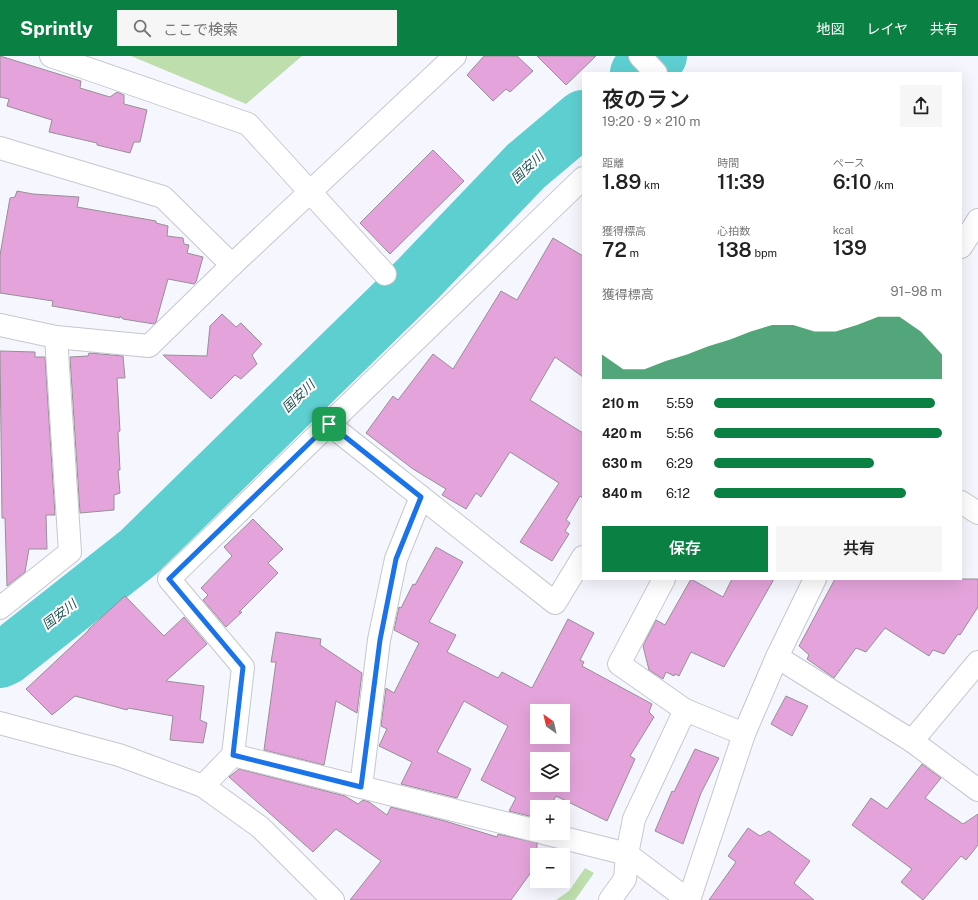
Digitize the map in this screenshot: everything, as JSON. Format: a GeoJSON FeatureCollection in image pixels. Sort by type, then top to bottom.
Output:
{"type":"FeatureCollection","features":[{"type":"Feature","properties":{"kind":"street"},"geometry":{"type":"LineString","coordinates":[[51,56],[248,124],[385,274]]}},
{"type":"Feature","properties":{"kind":"street"},"geometry":{"type":"LineString","coordinates":[[0,325],[56,337],[149,346],[232,265],[455,56]]}},
{"type":"Feature","properties":{"kind":"street"},"geometry":{"type":"LineString","coordinates":[[640,56],[655,72]]}},
{"type":"Feature","properties":{"kind":"street"},"geometry":{"type":"LineString","coordinates":[[0,148],[164,197],[232,265]]}},
{"type":"Feature","properties":{"kind":"street"},"geometry":{"type":"LineString","coordinates":[[203,786],[233,755],[243,667],[169,579],[582,179]]}},
{"type":"Feature","properties":{"kind":"street"},"geometry":{"type":"LineString","coordinates":[[962,245],[978,220]]}},
{"type":"Feature","properties":{"kind":"street"},"geometry":{"type":"LineString","coordinates":[[0,608],[70,552],[56,337]]}},
{"type":"Feature","properties":{"kind":"street"},"geometry":{"type":"LineString","coordinates":[[329,424],[555,604],[582,560]]}},
{"type":"Feature","properties":{"kind":"street"},"geometry":{"type":"LineString","coordinates":[[361,787],[380,640],[396,559],[421,497]]}},
{"type":"Feature","properties":{"kind":"street"},"geometry":{"type":"LineString","coordinates":[[962,503],[978,513]]}},
{"type":"Feature","properties":{"kind":"street"},"geometry":{"type":"LineString","coordinates":[[663,580],[619,664],[685,710],[744,734]]}},
{"type":"Feature","properties":{"kind":"street"},"geometry":{"type":"LineString","coordinates":[[570,840],[627,854],[688,900],[744,734],[777,657],[815,580]]}},
{"type":"Feature","properties":{"kind":"street"},"geometry":{"type":"LineString","coordinates":[[777,657],[912,741],[978,790]]}},
{"type":"Feature","properties":{"kind":"street"},"geometry":{"type":"LineString","coordinates":[[912,741],[978,662]]}},
{"type":"Feature","properties":{"kind":"street"},"geometry":{"type":"LineString","coordinates":[[610,900],[625,879],[627,854],[634,819],[685,710]]}},
{"type":"Feature","properties":{"kind":"street"},"geometry":{"type":"LineString","coordinates":[[0,723],[119,755],[203,786],[260,827],[333,900]]}},
{"type":"Feature","properties":{"kind":"street"},"geometry":{"type":"LineString","coordinates":[[233,755],[530,829]]}},
{"type":"Feature","properties":{"kind":"green space"},"geometry":{"type":"Polygon","coordinates":[[[131,56],[302,56],[246,104],[131,56]]]}},
{"type":"Feature","properties":{"kind":"green space"},"geometry":{"type":"Polygon","coordinates":[[[585,868],[594,873],[575,900],[556,900],[569,891],[585,868]]]}},
{"type":"Feature","properties":{"kind":"building"},"geometry":{"type":"Polygon","coordinates":[[[0,56],[81,81],[80,88],[110,97],[117,92],[124,95],[124,104],[147,110],[140,142],[134,142],[130,153],[97,145],[97,143],[49,132],[52,120],[7,106],[9,99],[0,97],[0,56]]]}},
{"type":"Feature","properties":{"kind":"building"},"geometry":{"type":"Polygon","coordinates":[[[484,56],[517,56],[533,71],[510,92],[506,89],[493,101],[467,75],[484,56]]]}},
{"type":"Feature","properties":{"kind":"building"},"geometry":{"type":"Polygon","coordinates":[[[537,56],[596,56],[566,85],[537,56]]]}},
{"type":"Feature","properties":{"kind":"building"},"geometry":{"type":"Polygon","coordinates":[[[433,150],[464,181],[390,254],[360,223],[433,150]]]}},
{"type":"Feature","properties":{"kind":"building"},"geometry":{"type":"Polygon","coordinates":[[[17,191],[33,194],[79,197],[77,207],[156,221],[156,223],[168,226],[167,236],[183,238],[184,244],[189,245],[187,253],[203,257],[196,282],[194,284],[168,279],[156,322],[154,324],[123,319],[120,316],[120,318],[52,306],[53,301],[0,293],[0,255],[10,198],[15,197],[17,191]]]}},
{"type":"Feature","properties":{"kind":"building"},"geometry":{"type":"Polygon","coordinates":[[[553,238],[582,255],[582,376],[555,357],[530,400],[582,432],[582,497],[580,496],[566,520],[570,523],[565,531],[569,534],[552,561],[520,542],[559,483],[510,452],[481,497],[476,493],[466,509],[442,495],[446,489],[413,469],[366,433],[393,396],[398,400],[433,354],[453,369],[501,291],[517,300],[553,238]]]}},
{"type":"Feature","properties":{"kind":"building"},"geometry":{"type":"Polygon","coordinates":[[[222,314],[236,327],[241,323],[262,344],[252,355],[257,364],[241,379],[235,375],[211,399],[163,355],[207,356],[210,326],[222,314]]]}},
{"type":"Feature","properties":{"kind":"building"},"geometry":{"type":"Polygon","coordinates":[[[0,351],[35,352],[35,357],[45,357],[55,515],[46,515],[47,549],[29,549],[25,572],[7,586],[5,518],[2,518],[0,351]]]}},
{"type":"Feature","properties":{"kind":"building"},"geometry":{"type":"Polygon","coordinates":[[[89,353],[123,356],[125,378],[117,378],[120,431],[118,432],[120,470],[118,470],[120,493],[114,495],[114,510],[80,513],[70,357],[88,356],[89,353]]]}},
{"type":"Feature","properties":{"kind":"building"},"geometry":{"type":"Polygon","coordinates":[[[253,519],[283,549],[268,563],[278,573],[226,627],[203,600],[208,595],[201,588],[232,556],[224,547],[253,519]]]}},
{"type":"Feature","properties":{"kind":"building"},"geometry":{"type":"Polygon","coordinates":[[[436,547],[463,562],[429,622],[456,635],[447,652],[498,678],[502,672],[532,688],[568,619],[594,633],[580,660],[584,662],[582,666],[652,704],[649,712],[654,717],[630,756],[635,759],[607,821],[570,803],[570,800],[564,800],[556,796],[554,800],[530,800],[530,816],[509,811],[516,798],[481,780],[508,726],[464,701],[437,752],[471,769],[457,798],[401,784],[412,762],[379,746],[387,729],[381,726],[386,688],[394,693],[419,643],[394,630],[399,607],[401,608],[413,584],[415,585],[436,547]]]}},
{"type":"Feature","properties":{"kind":"building"},"geometry":{"type":"Polygon","coordinates":[[[978,579],[978,607],[960,635],[958,634],[944,654],[933,650],[929,656],[885,628],[866,652],[856,648],[834,678],[807,659],[809,655],[799,646],[834,580],[978,579]]]}},
{"type":"Feature","properties":{"kind":"building"},"geometry":{"type":"Polygon","coordinates":[[[690,580],[723,597],[732,580],[773,580],[724,667],[691,652],[679,676],[675,674],[674,676],[666,672],[663,679],[649,670],[643,646],[656,620],[665,625],[690,580]]]}},
{"type":"Feature","properties":{"kind":"building"},"geometry":{"type":"Polygon","coordinates":[[[125,596],[164,636],[184,617],[207,644],[166,681],[204,686],[200,720],[207,723],[203,743],[170,740],[173,716],[128,708],[127,710],[75,696],[52,715],[26,689],[125,596]]]}},
{"type":"Feature","properties":{"kind":"building"},"geometry":{"type":"Polygon","coordinates":[[[276,632],[321,639],[320,645],[362,673],[357,713],[336,701],[324,765],[264,750],[276,662],[271,662],[276,632]]]}},
{"type":"Feature","properties":{"kind":"building"},"geometry":{"type":"Polygon","coordinates":[[[786,696],[808,706],[792,736],[771,724],[786,696]]]}},
{"type":"Feature","properties":{"kind":"building"},"geometry":{"type":"Polygon","coordinates":[[[695,749],[719,758],[701,793],[683,844],[655,831],[672,791],[674,792],[695,749]]]}},
{"type":"Feature","properties":{"kind":"building"},"geometry":{"type":"Polygon","coordinates":[[[922,764],[941,778],[925,798],[963,824],[978,814],[978,845],[966,860],[961,856],[923,900],[901,882],[912,869],[852,825],[871,798],[887,809],[922,764]]]}},
{"type":"Feature","properties":{"kind":"building"},"geometry":{"type":"Polygon","coordinates":[[[239,769],[345,796],[358,804],[363,800],[369,802],[387,815],[391,807],[445,821],[497,837],[498,834],[537,843],[537,848],[530,848],[530,874],[511,900],[350,900],[381,861],[336,829],[313,852],[229,777],[239,769]]]}},
{"type":"Feature","properties":{"kind":"building"},"geometry":{"type":"Polygon","coordinates":[[[748,828],[760,836],[769,831],[810,861],[794,883],[814,900],[709,900],[736,862],[728,856],[748,828]]]}},
{"type":"Feature","properties":{"kind":"waterway","name":"国安川"},"geometry":{"type":"LineString","coordinates":[[639,72],[659,56]]}},
{"type":"Feature","properties":{"kind":"waterway","name":"国安川"},"geometry":{"type":"LineString","coordinates":[[0,660],[6,657],[139,552],[416,281],[526,166],[582,119]]}},
{"type":"Feature","properties":{"kind":"route"},"geometry":{"type":"LineString","coordinates":[[329,424],[421,497],[396,559],[380,640],[361,787],[233,755],[243,667],[169,579],[329,424]]}}]}
